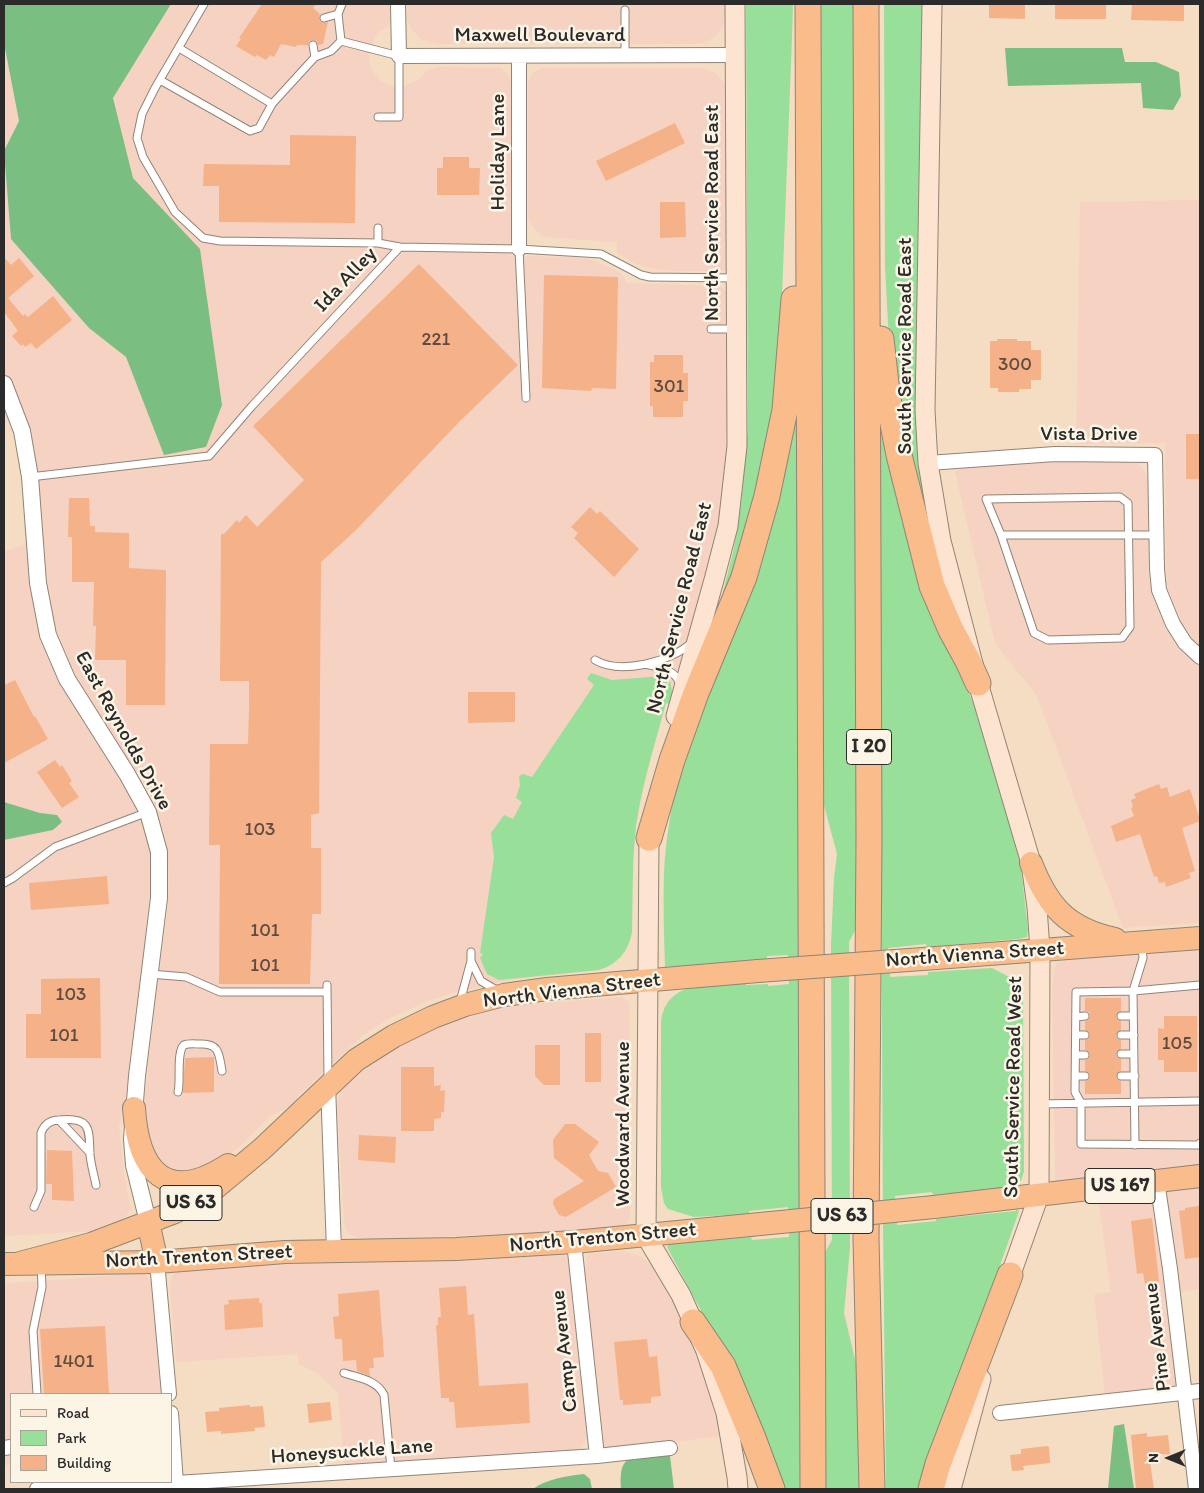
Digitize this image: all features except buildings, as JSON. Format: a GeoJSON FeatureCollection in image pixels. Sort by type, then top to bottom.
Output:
{"type":"FeatureCollection","features":[{"type":"Feature","properties":{"kind":"highway"},"geometry":{"type":"LineString","coordinates":[[808,4],[813,1489]]}},
{"type":"Feature","properties":{"kind":"highway","name":"I 20"},"geometry":{"type":"LineString","coordinates":[[866,4],[869,849],[866,1239],[872,1489]]}},
{"type":"Feature","properties":{"kind":"highway"},"geometry":{"type":"LineString","coordinates":[[648,838],[672,760],[696,693],[744,577],[767,496],[785,410],[808,127]]}},
{"type":"Feature","properties":{"kind":"highway"},"geometry":{"type":"LineString","coordinates":[[866,186],[887,393],[899,456],[932,586],[950,630],[968,660],[978,683]]}},
{"type":"Feature","properties":{"kind":"highway"},"geometry":{"type":"LineString","coordinates":[[1031,863],[1039,882],[1050,900],[1068,919],[1088,931],[1137,942]]}},
{"type":"Feature","properties":{"kind":"highway","name":"North Vienna Street"},"geometry":{"type":"LineString","coordinates":[[22,1263],[91,1244],[175,1212],[208,1194],[234,1174],[356,1060],[394,1036],[433,1017],[504,995],[546,989],[647,980],[1200,938]]}},
{"type":"Feature","properties":{"kind":"highway"},"geometry":{"type":"LineString","coordinates":[[134,1108],[135,1125],[145,1159],[150,1167],[162,1177],[179,1182],[201,1179],[217,1172],[288,1124]]}},
{"type":"Feature","properties":{"kind":"highway","name":"North Trenton Street"},"geometry":{"type":"LineString","coordinates":[[22,1263],[157,1262],[285,1252],[334,1250],[412,1251],[574,1242],[1039,1196],[1200,1176]]}},
{"type":"Feature","properties":{"kind":"highway"},"geometry":{"type":"LineString","coordinates":[[148,1222],[157,1262]]}},
{"type":"Feature","properties":{"kind":"highway"},"geometry":{"type":"LineString","coordinates":[[931,1489],[938,1464],[1010,1275]]}},
{"type":"Feature","properties":{"kind":"highway"},"geometry":{"type":"LineString","coordinates":[[693,1322],[723,1366],[772,1489]]}},
{"type":"Feature","properties":{"kind":"main road","name":"North Service Road East"},"geometry":{"type":"LineString","coordinates":[[647,980],[648,838],[662,759],[699,636],[728,526],[737,446],[735,4]]}},
{"type":"Feature","properties":{"kind":"main road","name":"South Service Road East"},"geometry":{"type":"LineString","coordinates":[[932,4],[925,410],[928,463],[941,540],[978,683]]}},
{"type":"Feature","properties":{"kind":"main road","name":"South Service Road West"},"geometry":{"type":"LineString","coordinates":[[952,1489],[1010,1275],[1039,1196],[1040,950],[1037,907],[1031,863],[978,683]]}},
{"type":"Feature","properties":{"kind":"main road","name":"Woodward Avenue"},"geometry":{"type":"LineString","coordinates":[[647,980],[646,1236],[681,1295],[706,1351],[726,1413],[738,1489]]}},
{"type":"Feature","properties":{"kind":"street"},"geometry":{"type":"LineString","coordinates":[[398,4],[399,56]]}},
{"type":"Feature","properties":{"kind":"street","name":"Maxwell Boulevard"},"geometry":{"type":"LineString","coordinates":[[399,56],[735,55]]}},
{"type":"Feature","properties":{"kind":"street","name":"Holiday Lane"},"geometry":{"type":"LineString","coordinates":[[519,56],[519,249]]}},
{"type":"Feature","properties":{"kind":"street","name":"East Reynolds Drive"},"geometry":{"type":"LineString","coordinates":[[4,384],[22,431],[30,477],[38,583],[48,635],[67,679],[127,774],[148,812],[159,852],[159,898],[134,1108],[132,1152],[148,1222]]}},
{"type":"Feature","properties":{"kind":"street","name":"Vista Drive"},"geometry":{"type":"LineString","coordinates":[[928,463],[1055,454],[1154,455],[1158,590],[1173,624],[1186,643],[1200,657]]}},
{"type":"Feature","properties":{"kind":"street"},"geometry":{"type":"LineString","coordinates":[[328,1085],[334,1250]]}},
{"type":"Feature","properties":{"kind":"street","name":"Pine Avenue"},"geometry":{"type":"LineString","coordinates":[[1156,1181],[1170,1269],[1196,1489]]}},
{"type":"Feature","properties":{"kind":"street","name":"Camp Avenue"},"geometry":{"type":"LineString","coordinates":[[574,1242],[597,1456]]}},
{"type":"Feature","properties":{"kind":"street"},"geometry":{"type":"LineString","coordinates":[[157,1262],[170,1393]]}},
{"type":"Feature","properties":{"kind":"street"},"geometry":{"type":"LineString","coordinates":[[1000,1414],[1200,1391]]}},
{"type":"Feature","properties":{"kind":"street"},"geometry":{"type":"LineString","coordinates":[[172,1437],[176,1483]]}},
{"type":"Feature","properties":{"kind":"street","name":"Honeysuckle Lane"},"geometry":{"type":"LineString","coordinates":[[37,1489],[176,1483],[597,1456],[670,1448]]}},
{"type":"Feature","properties":{"kind":"lane"},"geometry":{"type":"LineString","coordinates":[[204,4],[142,114],[137,138],[143,157],[175,212],[203,238],[220,241],[378,243],[400,247]]}},
{"type":"Feature","properties":{"kind":"lane"},"geometry":{"type":"LineString","coordinates":[[341,41],[338,14],[342,4]]}},
{"type":"Feature","properties":{"kind":"lane"},"geometry":{"type":"LineString","coordinates":[[625,10],[625,56]]}},
{"type":"Feature","properties":{"kind":"lane"},"geometry":{"type":"LineString","coordinates":[[324,18],[338,14]]}},
{"type":"Feature","properties":{"kind":"lane"},"geometry":{"type":"LineString","coordinates":[[160,80],[250,131],[259,128],[272,104],[314,57],[331,51],[341,41]]}},
{"type":"Feature","properties":{"kind":"lane"},"geometry":{"type":"LineString","coordinates":[[341,41],[399,56],[399,117],[378,117]]}},
{"type":"Feature","properties":{"kind":"lane"},"geometry":{"type":"LineString","coordinates":[[313,45],[314,57]]}},
{"type":"Feature","properties":{"kind":"lane"},"geometry":{"type":"LineString","coordinates":[[179,48],[272,104]]}},
{"type":"Feature","properties":{"kind":"lane"},"geometry":{"type":"LineString","coordinates":[[378,228],[378,243]]}},
{"type":"Feature","properties":{"kind":"lane","name":"Ida Alley"},"geometry":{"type":"LineString","coordinates":[[30,477],[209,456],[252,406],[400,247],[519,249],[601,254],[641,275],[650,277],[737,278]]}},
{"type":"Feature","properties":{"kind":"lane"},"geometry":{"type":"LineString","coordinates":[[519,249],[526,398]]}},
{"type":"Feature","properties":{"kind":"lane"},"geometry":{"type":"LineString","coordinates":[[711,329],[737,329]]}},
{"type":"Feature","properties":{"kind":"lane"},"geometry":{"type":"LineString","coordinates":[[1120,497],[1128,503],[1127,535],[1130,627],[1122,638],[1048,640],[1034,633],[1001,535],[986,499],[1120,497]]}},
{"type":"Feature","properties":{"kind":"lane"},"geometry":{"type":"LineString","coordinates":[[1001,535],[1156,535]]}},
{"type":"Feature","properties":{"kind":"lane"},"geometry":{"type":"LineString","coordinates":[[595,660],[606,665],[616,666],[645,664],[668,658],[678,653],[699,636]]}},
{"type":"Feature","properties":{"kind":"lane"},"geometry":{"type":"LineString","coordinates":[[645,664],[668,671],[679,678],[681,698]]}},
{"type":"Feature","properties":{"kind":"lane"},"geometry":{"type":"LineString","coordinates":[[4,883],[55,847],[148,812]]}},
{"type":"Feature","properties":{"kind":"lane"},"geometry":{"type":"LineString","coordinates":[[1135,1145],[1133,991],[1143,958],[1137,942]]}},
{"type":"Feature","properties":{"kind":"lane"},"geometry":{"type":"LineString","coordinates":[[459,1008],[471,961],[471,952]]}},
{"type":"Feature","properties":{"kind":"lane"},"geometry":{"type":"LineString","coordinates":[[471,961],[481,981],[504,995]]}},
{"type":"Feature","properties":{"kind":"lane"},"geometry":{"type":"LineString","coordinates":[[150,974],[186,977],[220,992],[327,988],[328,1085]]}},
{"type":"Feature","properties":{"kind":"lane"},"geometry":{"type":"LineString","coordinates":[[1200,986],[1133,991],[1076,992],[1075,1076],[1075,1092],[1081,1103],[1081,1144],[1198,1145],[1200,1143]]}},
{"type":"Feature","properties":{"kind":"lane"},"geometry":{"type":"LineString","coordinates":[[1076,1017],[1085,1016]]}},
{"type":"Feature","properties":{"kind":"lane"},"geometry":{"type":"LineString","coordinates":[[1121,1016],[1133,1016]]}},
{"type":"Feature","properties":{"kind":"lane"},"geometry":{"type":"LineString","coordinates":[[1076,1035],[1085,1035]]}},
{"type":"Feature","properties":{"kind":"lane"},"geometry":{"type":"LineString","coordinates":[[1121,1035],[1134,1035]]}},
{"type":"Feature","properties":{"kind":"lane"},"geometry":{"type":"LineString","coordinates":[[178,1092],[180,1084],[180,1052],[184,1045],[206,1044],[214,1046],[218,1051],[222,1072]]}},
{"type":"Feature","properties":{"kind":"lane"},"geometry":{"type":"LineString","coordinates":[[1121,1054],[1134,1054]]}},
{"type":"Feature","properties":{"kind":"lane"},"geometry":{"type":"LineString","coordinates":[[1076,1055],[1085,1055]]}},
{"type":"Feature","properties":{"kind":"lane"},"geometry":{"type":"LineString","coordinates":[[1075,1076],[1085,1076]]}},
{"type":"Feature","properties":{"kind":"lane"},"geometry":{"type":"LineString","coordinates":[[1121,1076],[1135,1076]]}},
{"type":"Feature","properties":{"kind":"lane"},"geometry":{"type":"LineString","coordinates":[[1039,1104],[1200,1101]]}},
{"type":"Feature","properties":{"kind":"lane"},"geometry":{"type":"LineString","coordinates":[[59,1120],[90,1153]]}},
{"type":"Feature","properties":{"kind":"lane"},"geometry":{"type":"LineString","coordinates":[[34,1207],[41,1190],[42,1133],[47,1124],[59,1120],[83,1122],[90,1134],[90,1153],[96,1185]]}},
{"type":"Feature","properties":{"kind":"lane"},"geometry":{"type":"LineString","coordinates":[[22,1263],[42,1287],[33,1331],[37,1393]]}},
{"type":"Feature","properties":{"kind":"lane"},"geometry":{"type":"LineString","coordinates":[[344,1373],[373,1382],[384,1395],[391,1469]]}},
{"type":"Feature","properties":{"kind":"shaded area"},"geometry":{"type":"Polygon","coordinates":[[[172,4],[391,4],[391,22],[375,37],[369,53],[371,69],[382,82],[392,86],[404,86],[418,80],[428,70],[437,67],[501,68],[510,76],[511,256],[573,257],[593,260],[619,272],[627,283],[718,286],[723,288],[729,296],[729,424],[723,497],[712,560],[670,704],[666,703],[647,772],[636,825],[632,862],[632,932],[627,949],[613,964],[599,970],[516,979],[453,993],[430,1000],[386,1020],[362,1036],[298,1096],[298,1102],[269,1117],[239,1147],[213,1165],[185,1173],[163,1166],[148,1149],[144,1107],[155,1001],[168,908],[169,875],[167,849],[156,807],[146,786],[89,698],[69,663],[54,623],[31,436],[4,373],[4,151],[89,328],[126,357],[164,454],[206,448],[200,250],[133,178],[113,98],[172,4]]]}},
{"type":"Feature","properties":{"kind":"shaded area"},"geometry":{"type":"Polygon","coordinates":[[[407,4],[728,4],[723,27],[716,36],[702,44],[439,44],[422,40],[410,28],[407,17],[407,4]]]}},
{"type":"Feature","properties":{"kind":"shaded area"},"geometry":{"type":"Polygon","coordinates":[[[4,43],[19,121],[4,151],[4,43]]]}},
{"type":"Feature","properties":{"kind":"shaded area"},"geometry":{"type":"Polygon","coordinates":[[[542,68],[696,68],[714,72],[723,81],[726,87],[728,268],[726,271],[670,271],[648,268],[634,263],[617,253],[617,242],[553,238],[542,236],[536,231],[529,221],[528,215],[528,81],[533,73],[542,68]]]}},
{"type":"Feature","properties":{"kind":"shaded area"},"geometry":{"type":"Polygon","coordinates":[[[1200,200],[1200,923],[1123,928],[1037,696],[995,643],[955,472],[965,467],[1051,461],[1127,461],[1136,463],[1142,468],[1148,478],[1148,572],[1154,597],[1168,631],[1181,619],[1168,590],[1166,567],[1165,443],[1076,444],[1080,202],[1200,200]]]}},
{"type":"Feature","properties":{"kind":"shaded area"},"geometry":{"type":"Polygon","coordinates":[[[28,544],[35,609],[133,795],[148,835],[153,868],[150,922],[128,1092],[119,1126],[130,1209],[122,1220],[93,1231],[4,1236],[4,840],[53,830],[57,815],[40,813],[4,802],[4,551],[28,544]]]}},
{"type":"Feature","properties":{"kind":"shaded area"},"geometry":{"type":"Polygon","coordinates":[[[1200,949],[1200,1166],[1057,1183],[1055,1177],[1052,992],[1055,966],[1058,962],[1067,959],[1200,949]]]}},
{"type":"Feature","properties":{"kind":"shaded area"},"geometry":{"type":"Polygon","coordinates":[[[621,997],[628,1001],[629,1004],[630,1215],[629,1220],[622,1228],[375,1240],[367,1240],[351,1235],[346,1230],[337,1103],[342,1088],[351,1074],[418,1031],[508,1001],[531,1004],[621,997]]]}},
{"type":"Feature","properties":{"kind":"shaded area"},"geometry":{"type":"Polygon","coordinates":[[[1200,1183],[1200,1289],[1169,1293],[1178,1386],[1176,1388],[1105,1396],[1094,1295],[1111,1292],[1098,1198],[1200,1183]]]}},
{"type":"Feature","properties":{"kind":"shaded area"},"geometry":{"type":"Polygon","coordinates":[[[622,1251],[637,1255],[651,1264],[675,1302],[704,1367],[723,1436],[603,1450],[582,1296],[588,1254],[622,1251]]]}},
{"type":"Feature","properties":{"kind":"shaded area"},"geometry":{"type":"Polygon","coordinates":[[[564,1255],[571,1261],[572,1296],[584,1371],[587,1436],[585,1442],[578,1450],[344,1465],[338,1393],[317,1373],[299,1364],[297,1354],[176,1362],[170,1288],[172,1276],[177,1271],[318,1259],[375,1262],[564,1255]]]}},
{"type":"Feature","properties":{"kind":"shaded area"},"geometry":{"type":"Polygon","coordinates":[[[135,1273],[145,1274],[153,1286],[162,1393],[10,1393],[10,1465],[4,1465],[4,1283],[135,1273]]]}},
{"type":"Feature","properties":{"kind":"green space"},"geometry":{"type":"Polygon","coordinates":[[[4,4],[171,4],[113,98],[133,178],[200,249],[222,405],[206,447],[164,455],[126,357],[89,328],[11,239],[4,151],[19,121],[4,43],[4,4]]]}},
{"type":"Feature","properties":{"kind":"green space"},"geometry":{"type":"Polygon","coordinates":[[[746,4],[793,4],[792,38],[780,347],[772,434],[728,593],[723,592],[734,548],[741,505],[748,427],[746,4]]]}},
{"type":"Feature","properties":{"kind":"green space"},"geometry":{"type":"Polygon","coordinates":[[[819,4],[853,4],[857,927],[849,942],[850,1248],[844,1313],[858,1372],[861,1489],[826,1489],[824,1254],[832,1240],[831,945],[837,854],[822,798],[819,4]]]}},
{"type":"Feature","properties":{"kind":"green space"},"geometry":{"type":"Polygon","coordinates":[[[884,4],[922,4],[915,395],[921,468],[934,542],[931,542],[891,359],[885,267],[884,4]]]}},
{"type":"Feature","properties":{"kind":"green space"},"geometry":{"type":"Polygon","coordinates":[[[1005,48],[1122,48],[1125,62],[1156,62],[1179,72],[1181,96],[1173,110],[1143,108],[1141,83],[1008,86],[1005,48]]]}},
{"type":"Feature","properties":{"kind":"green space"},"geometry":{"type":"Polygon","coordinates":[[[795,415],[798,418],[803,1489],[781,1489],[744,1391],[667,1247],[671,1242],[671,1244],[751,1237],[752,1240],[789,1237],[788,1207],[749,1211],[749,1214],[694,1217],[668,1209],[664,1203],[661,1187],[661,1023],[664,1009],[671,998],[681,991],[693,987],[706,984],[746,982],[746,985],[768,984],[768,986],[789,984],[788,955],[767,956],[767,959],[665,967],[664,886],[667,839],[676,781],[795,415]]]}},
{"type":"Feature","properties":{"kind":"green space"},"geometry":{"type":"Polygon","coordinates":[[[879,418],[957,661],[979,719],[1011,819],[1021,868],[1028,930],[1027,937],[1018,939],[927,947],[926,944],[888,948],[890,977],[928,975],[928,972],[992,968],[1015,980],[1021,988],[1023,995],[1024,1171],[1021,1181],[1009,1188],[933,1195],[932,1192],[895,1196],[897,1225],[1016,1211],[1016,1209],[1019,1211],[922,1489],[886,1489],[879,418]]]}},
{"type":"Feature","properties":{"kind":"green space"},"geometry":{"type":"Polygon","coordinates":[[[591,673],[612,680],[662,676],[668,679],[667,687],[670,681],[672,691],[670,704],[666,703],[649,764],[636,826],[632,932],[628,946],[617,961],[599,970],[499,980],[487,974],[480,958],[483,954],[480,953],[494,857],[491,833],[504,815],[513,819],[522,802],[516,798],[520,785],[519,776],[523,774],[532,777],[594,685],[587,679],[591,673]]]}},
{"type":"Feature","properties":{"kind":"green space"},"geometry":{"type":"Polygon","coordinates":[[[4,802],[40,813],[57,815],[62,822],[53,830],[4,840],[4,802]]]}},
{"type":"Feature","properties":{"kind":"green space"},"geometry":{"type":"Polygon","coordinates":[[[1124,1424],[1134,1489],[1108,1489],[1114,1426],[1124,1424]]]}},
{"type":"Feature","properties":{"kind":"green space"},"geometry":{"type":"Polygon","coordinates":[[[663,1454],[670,1456],[674,1489],[621,1489],[622,1468],[625,1462],[636,1457],[663,1454]]]}},
{"type":"Feature","properties":{"kind":"green space"},"geometry":{"type":"Polygon","coordinates":[[[584,1474],[590,1479],[592,1489],[533,1489],[550,1480],[584,1474]]]}}]}
